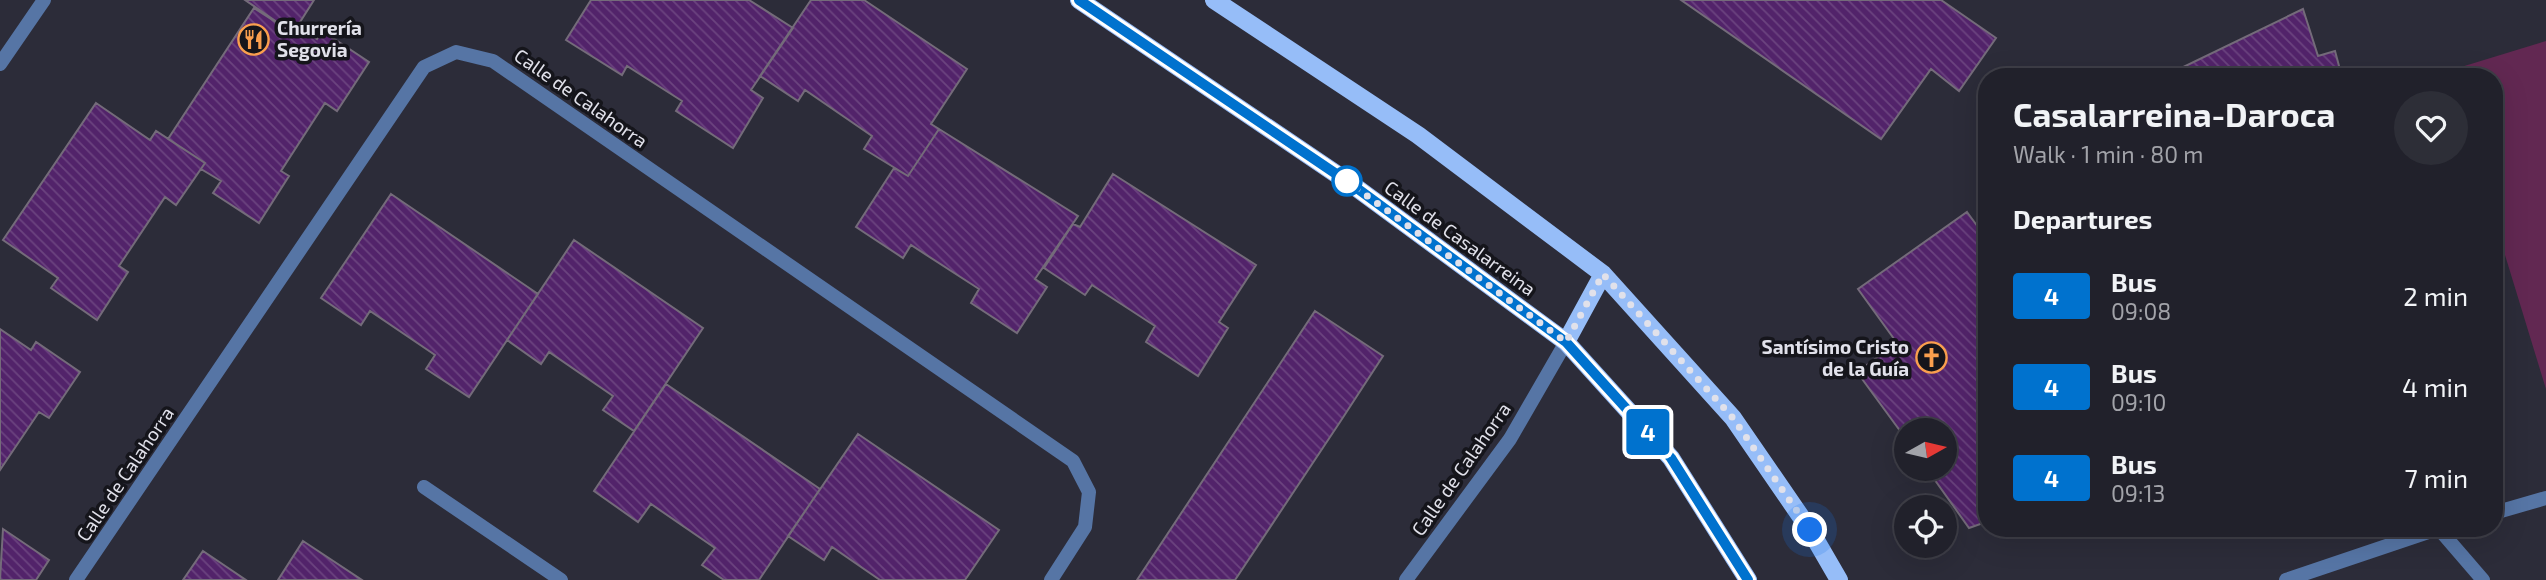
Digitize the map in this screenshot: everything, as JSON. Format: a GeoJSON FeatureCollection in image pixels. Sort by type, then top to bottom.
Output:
{"type":"FeatureCollection","features":[{"type":"Feature","properties":{"kind":"main road","name":"Calle de Casalarreina"},"geometry":{"type":"LineString","coordinates":[[1079,0],[1354,186],[1566,342],[1671,458],[1748,580]]}},
{"type":"Feature","properties":{"kind":"main road"},"geometry":{"type":"LineString","coordinates":[[1214,0],[1418,135],[1603,274],[1733,418],[1810,530],[1839,580]]}},
{"type":"Feature","properties":{"kind":"main road"},"geometry":{"type":"LineString","coordinates":[[1566,342],[1603,274]]}},
{"type":"Feature","properties":{"kind":"street"},"geometry":{"type":"LineString","coordinates":[[0,64],[44,0]]}},
{"type":"Feature","properties":{"kind":"street","name":"Calle de Calahorra"},"geometry":{"type":"LineString","coordinates":[[76,580],[424,67],[456,52],[493,61],[1073,461],[1089,492],[1086,527],[1051,580]]}},
{"type":"Feature","properties":{"kind":"street","name":"Calle de Calahorra"},"geometry":{"type":"LineString","coordinates":[[1406,580],[1510,439],[1566,342]]}},
{"type":"Feature","properties":{"kind":"street"},"geometry":{"type":"LineString","coordinates":[[425,487],[561,580]]}},
{"type":"Feature","properties":{"kind":"street"},"geometry":{"type":"LineString","coordinates":[[2503,510],[2546,498]]}},
{"type":"Feature","properties":{"kind":"street"},"geometry":{"type":"LineString","coordinates":[[2286,580],[2416,537]]}},
{"type":"Feature","properties":{"kind":"street"},"geometry":{"type":"LineString","coordinates":[[2447,537],[2483,580]]}},
{"type":"Feature","properties":{"kind":"shaded area"},"geometry":{"type":"Polygon","coordinates":[[[2546,41],[2546,389],[2503,248],[2503,68],[2458,68],[2546,41]]]}},
{"type":"Feature","properties":{"kind":"building"},"geometry":{"type":"Polygon","coordinates":[[[245,0],[314,0],[293,33],[245,0]]]}},
{"type":"Feature","properties":{"kind":"building"},"geometry":{"type":"Polygon","coordinates":[[[591,0],[749,0],[793,28],[751,90],[763,98],[733,148],[676,111],[682,101],[627,66],[622,75],[566,40],[591,0]]]}},
{"type":"Feature","properties":{"kind":"building"},"geometry":{"type":"Polygon","coordinates":[[[811,0],[864,0],[967,69],[931,124],[939,129],[908,176],[864,149],[872,136],[805,90],[798,101],[760,76],[811,0]]]}},
{"type":"Feature","properties":{"kind":"building"},"geometry":{"type":"Polygon","coordinates":[[[1681,0],[1941,0],[1996,38],[1959,91],[1931,69],[1881,139],[1681,0]]]}},
{"type":"Feature","properties":{"kind":"building"},"geometry":{"type":"Polygon","coordinates":[[[254,8],[293,33],[297,26],[317,39],[322,31],[369,62],[337,111],[325,103],[281,171],[289,176],[259,223],[213,193],[221,181],[201,169],[205,163],[168,139],[254,8]]]}},
{"type":"Feature","properties":{"kind":"building"},"geometry":{"type":"Polygon","coordinates":[[[2303,9],[2318,56],[2335,51],[2340,68],[2181,68],[2303,9]]]}},
{"type":"Feature","properties":{"kind":"building"},"geometry":{"type":"Polygon","coordinates":[[[96,103],[150,140],[156,131],[205,163],[176,205],[165,197],[119,266],[128,272],[97,320],[51,288],[58,278],[3,240],[96,103]]]}},
{"type":"Feature","properties":{"kind":"building"},"geometry":{"type":"Polygon","coordinates":[[[939,129],[1078,216],[1035,279],[1047,287],[1017,333],[971,303],[979,289],[911,245],[903,258],[856,227],[894,168],[908,176],[939,129]]]}},
{"type":"Feature","properties":{"kind":"building"},"geometry":{"type":"Polygon","coordinates":[[[1113,174],[1256,265],[1219,322],[1228,328],[1198,376],[1146,342],[1155,326],[1092,285],[1085,295],[1044,268],[1073,224],[1080,227],[1113,174]]]}},
{"type":"Feature","properties":{"kind":"building"},"geometry":{"type":"Polygon","coordinates":[[[391,194],[538,294],[469,397],[426,369],[435,355],[370,311],[361,325],[321,298],[391,194]]]}},
{"type":"Feature","properties":{"kind":"building","name":"Santísimo Cristo de la Guía"},"geometry":{"type":"Polygon","coordinates":[[[1967,212],[1978,227],[1978,525],[1969,528],[1957,511],[1957,495],[1946,495],[1936,481],[1957,481],[1957,418],[1894,418],[1894,423],[1857,372],[1897,343],[1858,289],[1967,212]]]}},
{"type":"Feature","properties":{"kind":"building"},"geometry":{"type":"Polygon","coordinates":[[[574,240],[703,328],[634,431],[603,410],[613,396],[549,352],[541,364],[507,340],[574,240]]]}},
{"type":"Feature","properties":{"kind":"building"},"geometry":{"type":"Polygon","coordinates":[[[1315,311],[1383,356],[1340,422],[1235,580],[1137,580],[1315,311]]]}},
{"type":"Feature","properties":{"kind":"building"},"geometry":{"type":"Polygon","coordinates":[[[0,329],[31,350],[36,342],[80,372],[49,418],[39,412],[0,470],[0,329]]]}},
{"type":"Feature","properties":{"kind":"building"},"geometry":{"type":"Polygon","coordinates":[[[666,384],[820,489],[759,580],[724,580],[702,565],[715,548],[651,504],[638,522],[594,491],[666,384]]]}},
{"type":"Feature","properties":{"kind":"building"},"geometry":{"type":"Polygon","coordinates":[[[858,434],[999,530],[965,580],[880,580],[832,547],[824,560],[788,536],[858,434]]]}},
{"type":"Feature","properties":{"kind":"building"},"geometry":{"type":"Polygon","coordinates":[[[3,529],[49,560],[36,580],[0,580],[3,529]]]}},
{"type":"Feature","properties":{"kind":"building"},"geometry":{"type":"Polygon","coordinates":[[[303,541],[362,580],[278,580],[303,541]]]}},
{"type":"Feature","properties":{"kind":"building"},"geometry":{"type":"Polygon","coordinates":[[[203,551],[246,580],[183,580],[203,551]]]}},
{"type":"Feature","properties":{"kind":"bus line","name":"4"},"geometry":{"type":"LineString","coordinates":[[1079,0],[1354,186],[1566,342],[1671,458],[1748,580]]}},
{"type":"Feature","properties":{"kind":"place","name":"Churrería Segovia"},"geometry":{"type":"Point","coordinates":[254,39]}},
{"type":"Feature","properties":{"kind":"place","name":"Santísimo Cristo de la Guía"},"geometry":{"type":"Point","coordinates":[1932,358]}},
{"type":"Feature","properties":{"kind":"route"},"geometry":{"type":"LineString","coordinates":[[1347,181],[1566,342],[1603,274],[1733,418],[1810,530]]}}]}
